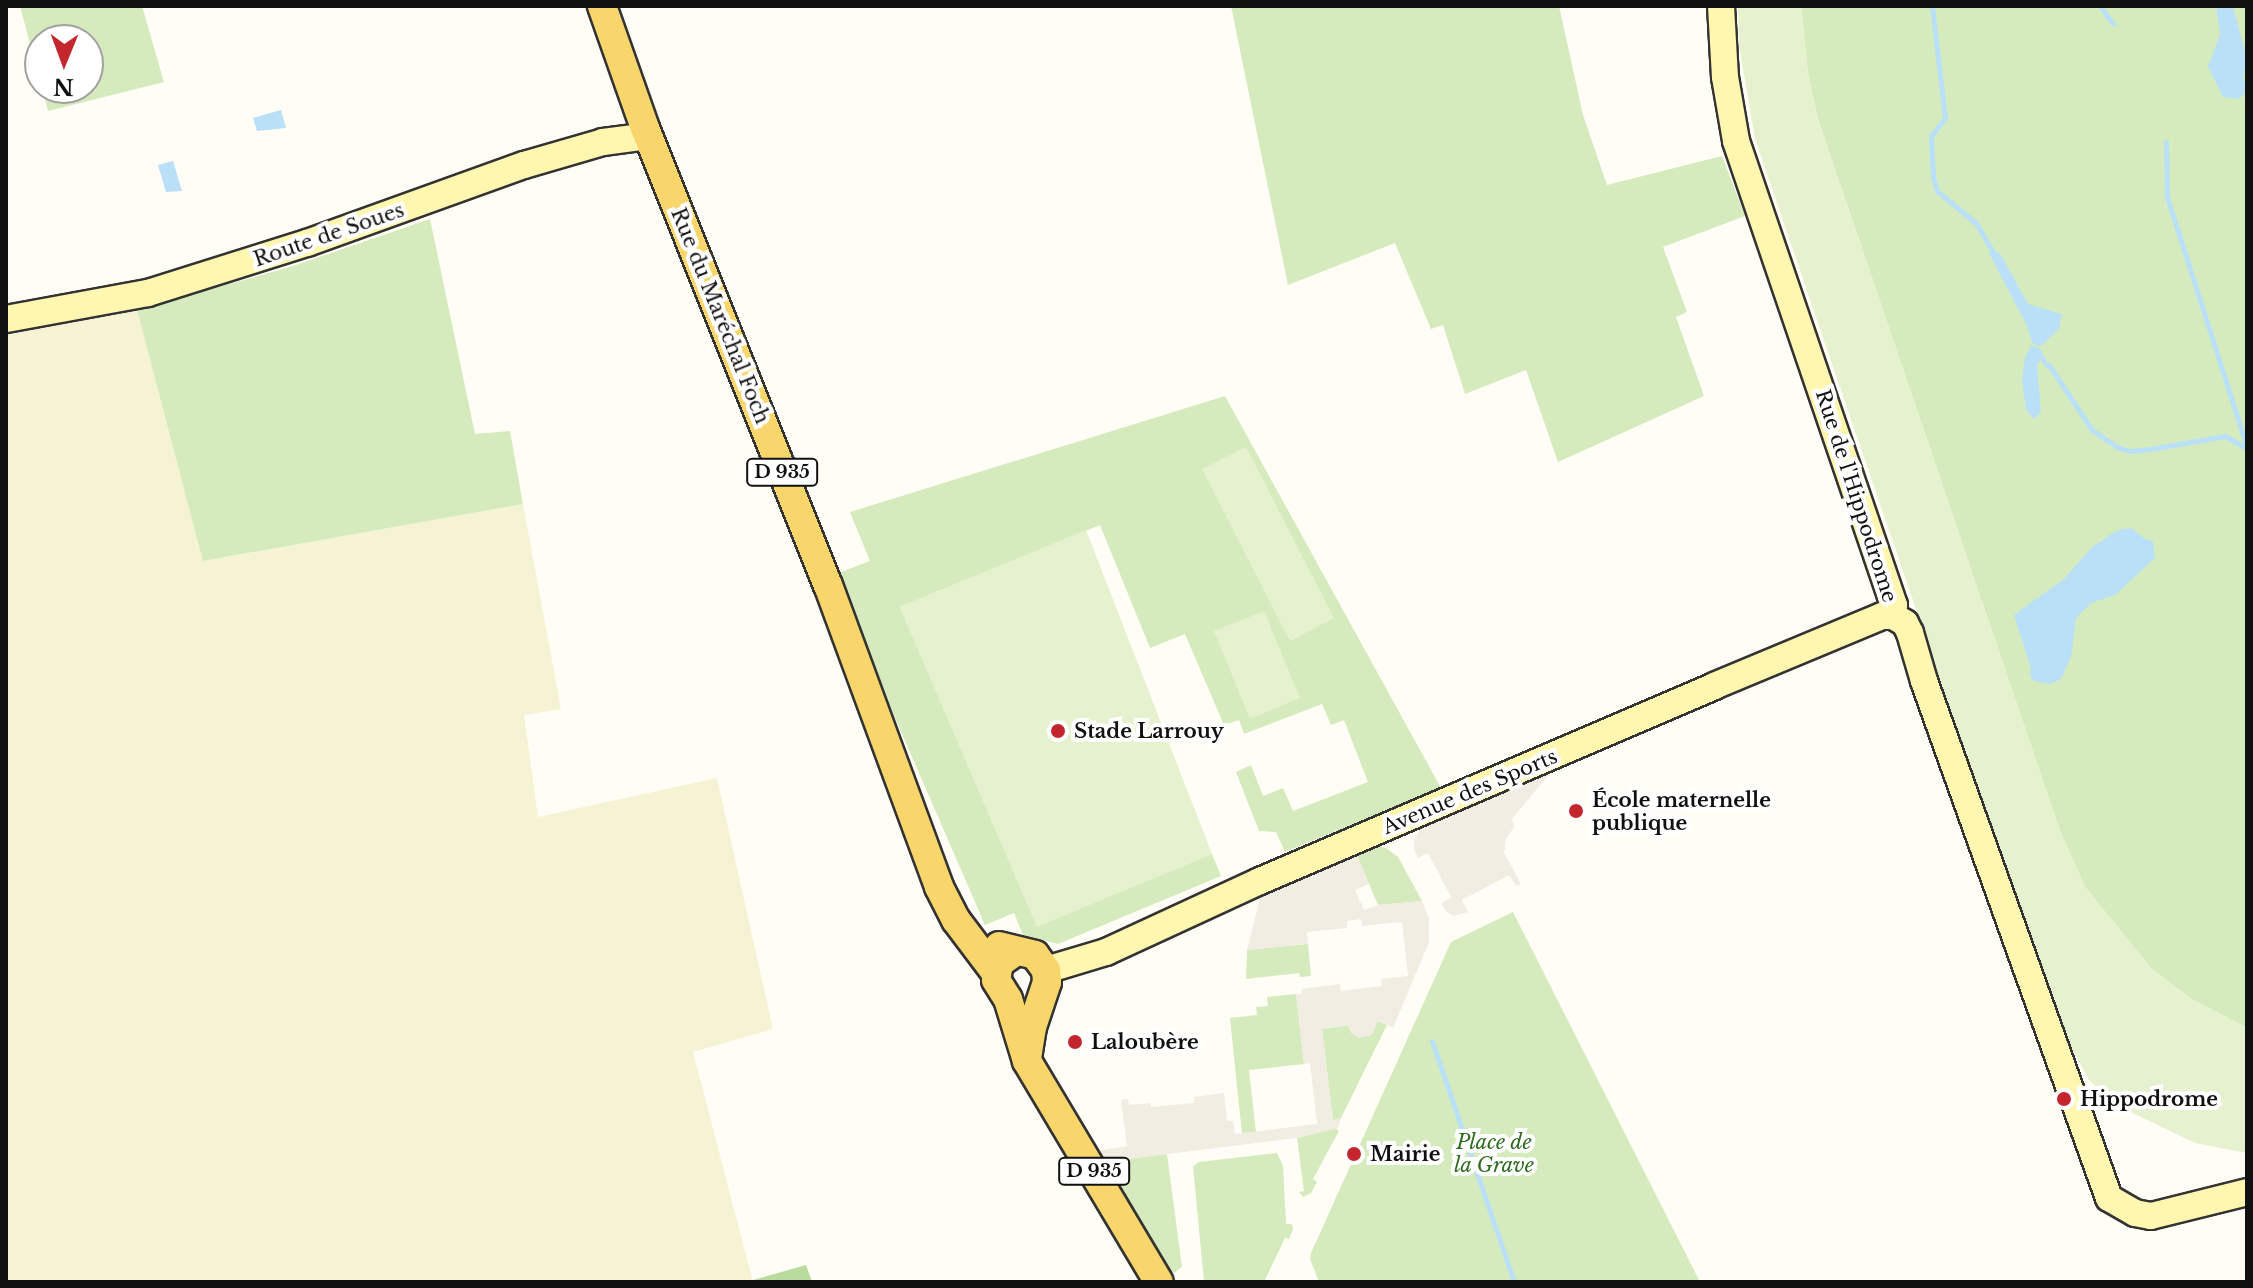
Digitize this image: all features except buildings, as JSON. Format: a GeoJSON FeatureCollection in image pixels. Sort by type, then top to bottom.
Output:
{"type":"FeatureCollection","features":[{"type":"Feature","properties":{"kind":"main road","name":"Rue du Maréchal Foch"},"geometry":{"type":"LineString","coordinates":[[602,6],[648,136],[828,585],[939,887],[956,920],[996,973],[998,987],[1008,999],[1027,1061],[1159,1282]]}},
{"type":"Feature","properties":{"kind":"main road","name":"Rue de l'Hippodrome"},"geometry":{"type":"LineString","coordinates":[[1721,6],[1725,77],[1736,141],[1894,605],[1893,616],[1905,623],[1910,633],[2109,1198],[2135,1213],[2151,1216],[2247,1192]]}},
{"type":"Feature","properties":{"kind":"main road","name":"Route de Soues"},"geometry":{"type":"LineString","coordinates":[[6,319],[58,312],[148,293],[307,243],[524,165],[603,142],[648,136]]}},
{"type":"Feature","properties":{"kind":"main road","name":"Avenue des Sports"},"geometry":{"type":"LineString","coordinates":[[1044,981],[1260,881],[1714,686],[1882,616],[1893,616]]}},
{"type":"Feature","properties":{"kind":"main road"},"geometry":{"type":"LineString","coordinates":[[969,934],[1015,952],[1035,955],[1044,981],[1027,1061]]}},
{"type":"Feature","properties":{"kind":"main road"},"geometry":{"type":"LineString","coordinates":[[996,973],[999,963],[1015,952]]}},
{"type":"Feature","properties":{"kind":"main road"},"geometry":{"type":"LineString","coordinates":[[1008,999],[1030,1001],[1044,981]]}},
{"type":"Feature","properties":{"kind":"shaded area"},"geometry":{"type":"Polygon","coordinates":[[[137,310],[204,561],[523,504],[561,709],[524,715],[538,817],[717,778],[773,1029],[693,1052],[753,1282],[6,1282],[6,327],[137,310]]]}},
{"type":"Feature","properties":{"kind":"shaded area"},"geometry":{"type":"Polygon","coordinates":[[[1556,761],[1557,765],[1512,819],[1514,827],[1506,839],[1504,853],[1521,884],[1516,886],[1509,875],[1462,900],[1468,912],[1453,916],[1447,912],[1441,904],[1451,897],[1428,853],[1418,858],[1414,849],[1414,840],[1423,824],[1442,811],[1556,761]]]}},
{"type":"Feature","properties":{"kind":"shaded area"},"geometry":{"type":"Polygon","coordinates":[[[1355,851],[1369,884],[1355,890],[1364,910],[1378,905],[1422,901],[1429,919],[1429,942],[1393,1028],[1378,1021],[1372,1035],[1359,1038],[1351,1033],[1348,1025],[1322,1029],[1333,1120],[1341,1118],[1338,1128],[1297,1138],[1103,1162],[1097,1151],[1127,1146],[1121,1100],[1128,1099],[1129,1105],[1150,1103],[1151,1107],[1194,1103],[1194,1097],[1224,1093],[1227,1121],[1233,1121],[1235,1134],[1317,1124],[1310,1063],[1304,1064],[1296,994],[1302,994],[1302,989],[1340,984],[1341,991],[1382,986],[1381,979],[1408,976],[1402,922],[1362,926],[1361,919],[1347,921],[1347,928],[1307,932],[1308,944],[1247,950],[1262,890],[1355,851]]]}},
{"type":"Feature","properties":{"kind":"green space"},"geometry":{"type":"Polygon","coordinates":[[[20,6],[142,6],[164,82],[104,97],[104,24],[25,24],[20,6]]]}},
{"type":"Feature","properties":{"kind":"green space"},"geometry":{"type":"Polygon","coordinates":[[[1231,6],[1559,6],[1583,115],[1607,185],[1722,156],[1745,216],[1663,247],[1687,312],[1676,317],[1704,396],[1558,462],[1526,370],[1465,394],[1443,325],[1431,329],[1395,243],[1288,285],[1231,6]]]}},
{"type":"Feature","properties":{"kind":"green space"},"geometry":{"type":"Polygon","coordinates":[[[1738,6],[1801,6],[1808,74],[1818,119],[2060,831],[2085,887],[2151,968],[2191,999],[2247,1028],[2247,1153],[2195,1143],[2116,1105],[2089,1080],[2056,1018],[1755,139],[1739,45],[1738,6]]]}},
{"type":"Feature","properties":{"kind":"green space"},"geometry":{"type":"Polygon","coordinates":[[[1801,6],[2247,6],[2247,1028],[2191,999],[2151,968],[2085,887],[2060,831],[1818,119],[1808,74],[1801,6]]]}},
{"type":"Feature","properties":{"kind":"green space"},"geometry":{"type":"Polygon","coordinates":[[[46,104],[76,104],[48,111],[46,104]]]}},
{"type":"Feature","properties":{"kind":"green space"},"geometry":{"type":"Polygon","coordinates":[[[430,219],[475,434],[510,431],[523,504],[203,561],[137,310],[290,267],[430,219]]]}},
{"type":"Feature","properties":{"kind":"green space"},"geometry":{"type":"Polygon","coordinates":[[[1225,396],[1441,788],[1285,852],[1276,832],[1259,831],[1236,772],[1251,765],[1263,796],[1283,788],[1293,811],[1368,782],[1344,720],[1331,725],[1322,704],[1244,734],[1239,720],[1224,725],[1185,634],[1150,648],[1100,525],[900,607],[1037,926],[1212,854],[1221,876],[1058,944],[1023,935],[1014,913],[985,925],[833,575],[870,561],[850,512],[1225,396]]]}},
{"type":"Feature","properties":{"kind":"green space"},"geometry":{"type":"Polygon","coordinates":[[[1246,447],[1334,618],[1290,641],[1202,469],[1246,447]]]}},
{"type":"Feature","properties":{"kind":"green space","name":"Stade Larrouy"},"geometry":{"type":"Polygon","coordinates":[[[1086,530],[1212,854],[1037,927],[900,607],[1086,530]]]}},
{"type":"Feature","properties":{"kind":"green space"},"geometry":{"type":"Polygon","coordinates":[[[1264,611],[1300,698],[1250,719],[1214,631],[1264,611]]]}},
{"type":"Feature","properties":{"kind":"green space"},"geometry":{"type":"Polygon","coordinates":[[[1372,844],[1386,848],[1398,857],[1422,901],[1378,905],[1355,851],[1372,844]]]}},
{"type":"Feature","properties":{"kind":"green space","name":"Place de la Grave"},"geometry":{"type":"Polygon","coordinates":[[[1513,912],[1700,1282],[1319,1282],[1310,1259],[1311,1253],[1451,942],[1513,912]]]}},
{"type":"Feature","properties":{"kind":"green space"},"geometry":{"type":"Polygon","coordinates":[[[1308,944],[1311,976],[1300,977],[1299,973],[1246,979],[1247,950],[1308,944]]]}},
{"type":"Feature","properties":{"kind":"green space"},"geometry":{"type":"Polygon","coordinates":[[[1296,994],[1304,1064],[1249,1070],[1256,1132],[1242,1134],[1230,1018],[1257,1015],[1256,1007],[1268,1006],[1267,997],[1296,994]]]}},
{"type":"Feature","properties":{"kind":"green space"},"geometry":{"type":"Polygon","coordinates":[[[1378,1021],[1387,1025],[1341,1118],[1333,1121],[1322,1029],[1378,1021]]]}},
{"type":"Feature","properties":{"kind":"green space"},"geometry":{"type":"Polygon","coordinates":[[[1336,1128],[1339,1131],[1313,1179],[1317,1182],[1311,1193],[1303,1197],[1299,1192],[1304,1191],[1297,1138],[1336,1128]]]}},
{"type":"Feature","properties":{"kind":"green space"},"geometry":{"type":"Polygon","coordinates":[[[1277,1153],[1283,1166],[1286,1224],[1292,1224],[1293,1230],[1289,1239],[1285,1238],[1264,1282],[1204,1282],[1193,1166],[1199,1162],[1277,1153]]]}},
{"type":"Feature","properties":{"kind":"green space"},"geometry":{"type":"Polygon","coordinates":[[[1167,1154],[1182,1267],[1174,1273],[1157,1258],[1103,1162],[1167,1154]]]}},
{"type":"Feature","properties":{"kind":"green space"},"geometry":{"type":"Polygon","coordinates":[[[806,1265],[812,1282],[753,1282],[753,1280],[806,1265]]]}},
{"type":"Feature","properties":{"kind":"water"},"geometry":{"type":"Polygon","coordinates":[[[2216,6],[2233,6],[2244,48],[2247,64],[2243,75],[2247,90],[2239,99],[2223,97],[2208,67],[2220,34],[2216,6]]]}},
{"type":"Feature","properties":{"kind":"water"},"geometry":{"type":"Polygon","coordinates":[[[281,110],[286,128],[257,131],[253,118],[281,110]]]}},
{"type":"Feature","properties":{"kind":"water"},"geometry":{"type":"Polygon","coordinates":[[[173,161],[182,191],[166,192],[158,165],[173,161]]]}},
{"type":"Feature","properties":{"kind":"water"},"geometry":{"type":"Polygon","coordinates":[[[1989,253],[2000,253],[2028,304],[2062,314],[2059,329],[2040,347],[2032,343],[2027,326],[1989,253]]]}},
{"type":"Feature","properties":{"kind":"water"},"geometry":{"type":"Polygon","coordinates":[[[2031,345],[2040,349],[2049,365],[2046,368],[2041,360],[2037,364],[2041,412],[2034,419],[2026,410],[2022,381],[2025,358],[2031,345]]]}},
{"type":"Feature","properties":{"kind":"water"},"geometry":{"type":"Polygon","coordinates":[[[2131,528],[2153,541],[2155,558],[2115,595],[2091,603],[2076,618],[2071,657],[2061,679],[2050,684],[2034,681],[2014,615],[2064,579],[2092,547],[2118,530],[2131,528]]]}},
{"type":"Feature","properties":{"kind":"waterway"},"geometry":{"type":"LineString","coordinates":[[1932,6],[1945,118],[1931,136],[1933,177],[1937,191],[1976,223],[1997,259]]}},
{"type":"Feature","properties":{"kind":"waterway"},"geometry":{"type":"LineString","coordinates":[[2100,6],[2113,24]]}},
{"type":"Feature","properties":{"kind":"waterway"},"geometry":{"type":"LineString","coordinates":[[2166,142],[2167,197],[2247,448]]}},
{"type":"Feature","properties":{"kind":"waterway"},"geometry":{"type":"LineString","coordinates":[[2049,365],[2092,430],[2117,447],[2129,451],[2150,449],[2225,436],[2246,448]]}},
{"type":"Feature","properties":{"kind":"waterway"},"geometry":{"type":"LineString","coordinates":[[1432,1041],[1514,1282]]}},
{"type":"Feature","properties":{"kind":"place","name":"Stade Larrouy"},"geometry":{"type":"Point","coordinates":[1058,731]}},
{"type":"Feature","properties":{"kind":"place","name":"École maternelle publique"},"geometry":{"type":"Point","coordinates":[1576,811]}},
{"type":"Feature","properties":{"kind":"place","name":"Laloubère"},"geometry":{"type":"Point","coordinates":[1075,1042]}},
{"type":"Feature","properties":{"kind":"place","name":"Hippodrome"},"geometry":{"type":"Point","coordinates":[2064,1099]}},
{"type":"Feature","properties":{"kind":"place","name":"Mairie"},"geometry":{"type":"Point","coordinates":[1354,1154]}}]}
